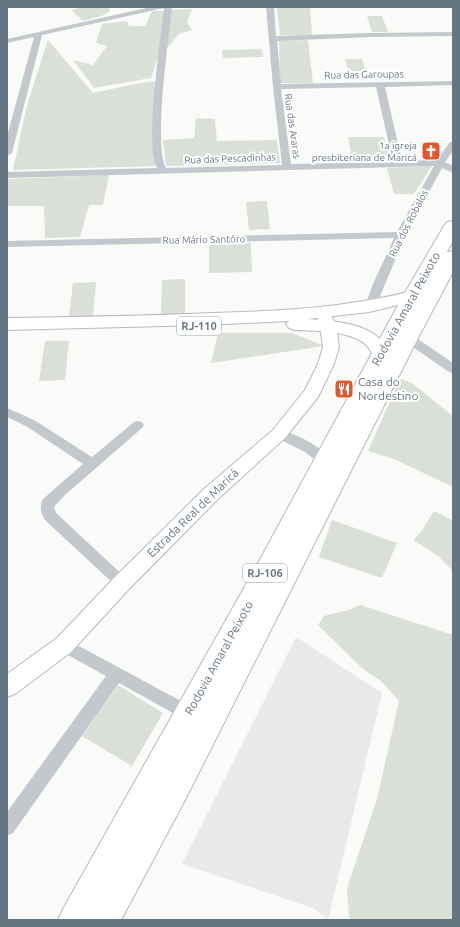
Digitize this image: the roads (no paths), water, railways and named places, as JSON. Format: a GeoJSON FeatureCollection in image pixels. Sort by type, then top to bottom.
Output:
{"type":"FeatureCollection","features":[{"type":"Feature","properties":{"kind":"highway","name":"Rodovia Amaral Peixoto"},"geometry":{"type":"LineString","coordinates":[[74,920],[188,713],[322,453],[381,355],[412,296],[453,226]]}},
{"type":"Feature","properties":{"kind":"highway","name":"Rodovia Amaral Peixoto"},"geometry":{"type":"LineString","coordinates":[[104,920],[226,693],[408,338],[453,256]]}},
{"type":"Feature","properties":{"kind":"main road","name":"RJ-110"},"geometry":{"type":"LineString","coordinates":[[7,324],[256,320],[283,324],[325,319],[412,296]]}},
{"type":"Feature","properties":{"kind":"main road","name":"RJ-110"},"geometry":{"type":"LineString","coordinates":[[325,319],[363,336],[375,344],[381,355]]}},
{"type":"Feature","properties":{"kind":"main road","name":"Estrada Real de Maricá"},"geometry":{"type":"LineString","coordinates":[[7,687],[64,645],[122,583],[211,494],[279,434],[312,393],[326,364],[331,347],[325,319]]}},
{"type":"Feature","properties":{"kind":"main road","name":"RJ-110"},"geometry":{"type":"LineString","coordinates":[[7,333],[256,320]]}},
{"type":"Feature","properties":{"kind":"street"},"geometry":{"type":"LineString","coordinates":[[7,41],[106,19],[124,10],[161,7]]}},
{"type":"Feature","properties":{"kind":"street"},"geometry":{"type":"LineString","coordinates":[[163,171],[159,164],[156,147],[158,102],[168,7]]}},
{"type":"Feature","properties":{"kind":"street","name":"Rua das Araras"},"geometry":{"type":"LineString","coordinates":[[270,7],[276,87],[287,167]]}},
{"type":"Feature","properties":{"kind":"street"},"geometry":{"type":"LineString","coordinates":[[7,153],[39,34]]}},
{"type":"Feature","properties":{"kind":"street"},"geometry":{"type":"LineString","coordinates":[[272,39],[371,35],[453,34]]}},
{"type":"Feature","properties":{"kind":"street","name":"Rua das Garoupas"},"geometry":{"type":"LineString","coordinates":[[276,87],[453,83]]}},
{"type":"Feature","properties":{"kind":"street"},"geometry":{"type":"LineString","coordinates":[[380,85],[398,164]]}},
{"type":"Feature","properties":{"kind":"street"},"geometry":{"type":"LineString","coordinates":[[7,118],[17,118]]}},
{"type":"Feature","properties":{"kind":"street","name":"Rua dos Robalos"},"geometry":{"type":"LineString","coordinates":[[371,306],[374,292],[400,235],[440,163],[453,144]]}},
{"type":"Feature","properties":{"kind":"street","name":"Rua das Pescadinhas"},"geometry":{"type":"LineString","coordinates":[[7,175],[440,163],[453,170]]}},
{"type":"Feature","properties":{"kind":"street","name":"Rua Mário Santóro"},"geometry":{"type":"LineString","coordinates":[[7,244],[400,235]]}},
{"type":"Feature","properties":{"kind":"street"},"geometry":{"type":"LineString","coordinates":[[408,338],[453,369]]}},
{"type":"Feature","properties":{"kind":"street"},"geometry":{"type":"LineString","coordinates":[[7,412],[19,416],[92,463]]}},
{"type":"Feature","properties":{"kind":"street"},"geometry":{"type":"LineString","coordinates":[[122,583],[50,516],[47,511],[48,503],[92,463],[138,426]]}},
{"type":"Feature","properties":{"kind":"street"},"geometry":{"type":"LineString","coordinates":[[279,434],[322,453]]}},
{"type":"Feature","properties":{"kind":"street"},"geometry":{"type":"LineString","coordinates":[[64,645],[188,713]]}},
{"type":"Feature","properties":{"kind":"street"},"geometry":{"type":"LineString","coordinates":[[7,827],[116,674]]}},
{"type":"Feature","properties":{"kind":"place","name":"1a igreja presbiteriana de Maricá"},"geometry":{"type":"Point","coordinates":[431,151]}},
{"type":"Feature","properties":{"kind":"place","name":"Casa do Nordestino"},"geometry":{"type":"Point","coordinates":[344,389]}}]}
